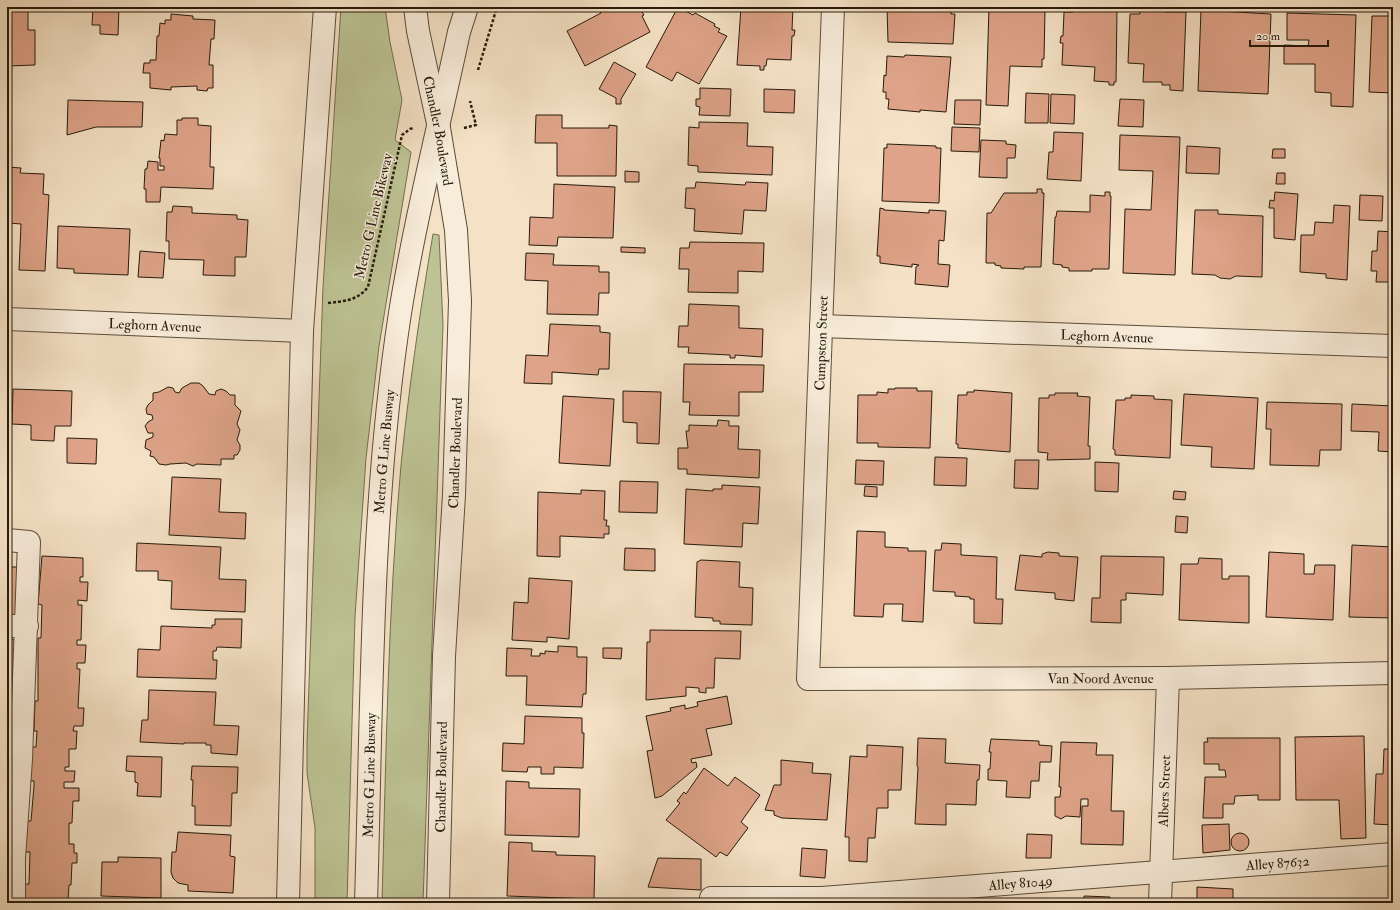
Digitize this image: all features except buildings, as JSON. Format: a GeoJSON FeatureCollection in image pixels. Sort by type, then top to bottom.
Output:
{"type":"FeatureCollection","features":[{"type":"Feature","properties":{"kind":"street"},"geometry":{"type":"LineString","coordinates":[[288,903],[302,331],[325,7]]}},
{"type":"Feature","properties":{"kind":"street","name":"Chandler Boulevard"},"geometry":{"type":"LineString","coordinates":[[415,7],[418,31],[439,128],[456,230],[460,301],[454,495],[444,656],[438,903]]}},
{"type":"Feature","properties":{"kind":"street","name":"Metro G Line Busway"},"geometry":{"type":"LineString","coordinates":[[366,903],[375,611],[384,452],[400,314],[415,234],[467,7]]}},
{"type":"Feature","properties":{"kind":"street","name":"Cumpston Street"},"geometry":{"type":"LineString","coordinates":[[808,679],[833,7]]}},
{"type":"Feature","properties":{"kind":"street","name":"Leghorn Avenue"},"geometry":{"type":"LineString","coordinates":[[7,319],[302,331]]}},
{"type":"Feature","properties":{"kind":"street","name":"Leghorn Avenue"},"geometry":{"type":"LineString","coordinates":[[821,326],[1393,346]]}},
{"type":"Feature","properties":{"kind":"street"},"geometry":{"type":"LineString","coordinates":[[7,540],[29,542],[17,626],[21,759],[14,858],[14,903]]}},
{"type":"Feature","properties":{"kind":"street","name":"Van Noord Avenue"},"geometry":{"type":"LineString","coordinates":[[808,679],[1168,678],[1393,673]]}},
{"type":"Feature","properties":{"kind":"street","name":"Albers Street"},"geometry":{"type":"LineString","coordinates":[[1160,903],[1168,678]]}},
{"type":"Feature","properties":{"kind":"street","name":"Alley 87632"},"geometry":{"type":"LineString","coordinates":[[1162,872],[1393,854]]}},
{"type":"Feature","properties":{"kind":"street","name":"Alley 81049"},"geometry":{"type":"LineString","coordinates":[[711,898],[822,898],[1162,872]]}},
{"type":"Feature","properties":{"kind":"path"},"geometry":{"type":"LineString","coordinates":[[477,72],[497,7]]}},
{"type":"Feature","properties":{"kind":"path"},"geometry":{"type":"LineString","coordinates":[[469,98],[476,125],[469,127]]}},
{"type":"Feature","properties":{"kind":"path","name":"Metro G Line Bikeway"},"geometry":{"type":"LineString","coordinates":[[327,304],[353,300],[362,295],[368,287],[402,135],[410,128],[414,128]]}},
{"type":"Feature","properties":{"kind":"green space"},"geometry":{"type":"Polygon","coordinates":[[[341,7],[385,7],[390,42],[402,100],[395,140],[411,152],[379,346],[366,458],[355,616],[347,903],[315,903],[315,828],[307,773],[307,742],[323,287],[341,7]]]}},
{"type":"Feature","properties":{"kind":"green space"},"geometry":{"type":"Polygon","coordinates":[[[433,234],[439,235],[443,325],[423,903],[382,903],[388,684],[393,574],[401,465],[419,320],[433,234]]]}}]}
